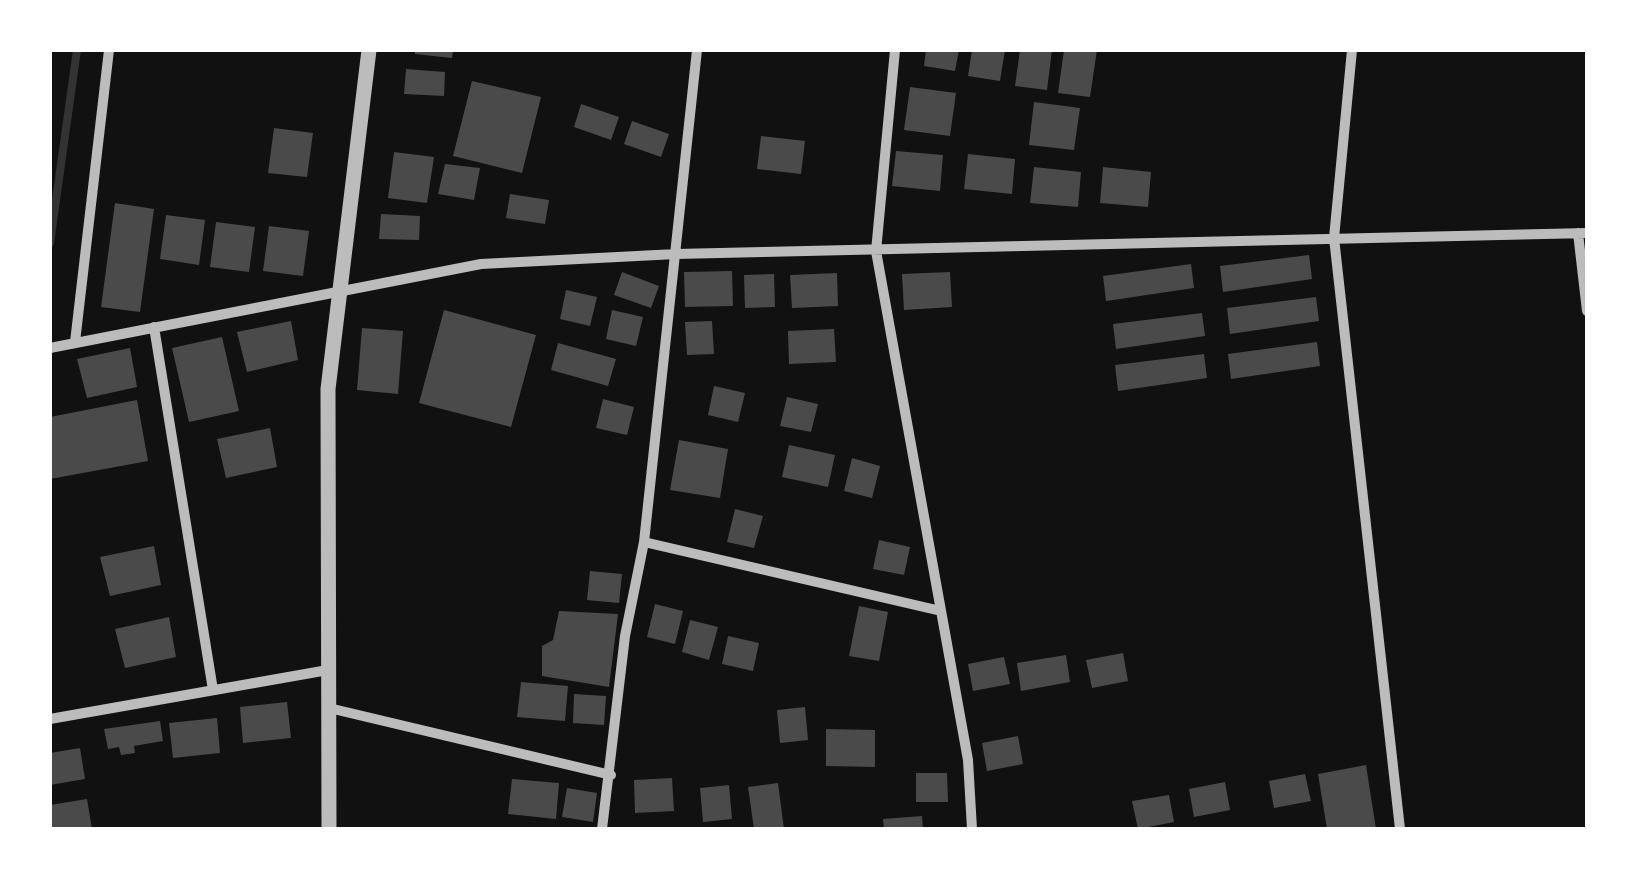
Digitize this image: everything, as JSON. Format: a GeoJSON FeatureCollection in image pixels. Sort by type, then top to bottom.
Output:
{"type":"FeatureCollection","features":[{"type":"Feature","properties":{"kind":"street"},"geometry":{"type":"LineString","coordinates":[[75,342],[109,50]]}},
{"type":"Feature","properties":{"kind":"street"},"geometry":{"type":"LineString","coordinates":[[329,829],[328,389],[369,50]]}},
{"type":"Feature","properties":{"kind":"street"},"geometry":{"type":"LineString","coordinates":[[602,829],[625,636],[644,542],[696,50]]}},
{"type":"Feature","properties":{"kind":"street"},"geometry":{"type":"LineString","coordinates":[[895,50],[876,251],[968,760],[972,829]]}},
{"type":"Feature","properties":{"kind":"street"},"geometry":{"type":"LineString","coordinates":[[1352,50],[1334,238],[1400,829]]}},
{"type":"Feature","properties":{"kind":"street"},"geometry":{"type":"LineString","coordinates":[[50,348],[482,264],[676,254],[1334,238],[1583,233],[1587,311]]}},
{"type":"Feature","properties":{"kind":"street"},"geometry":{"type":"LineString","coordinates":[[154,327],[213,690]]}},
{"type":"Feature","properties":{"kind":"street"},"geometry":{"type":"LineString","coordinates":[[644,542],[941,610]]}},
{"type":"Feature","properties":{"kind":"street"},"geometry":{"type":"LineString","coordinates":[[50,719],[328,670]]}},
{"type":"Feature","properties":{"kind":"street"},"geometry":{"type":"LineString","coordinates":[[328,708],[611,775]]}},
{"type":"Feature","properties":{"kind":"building"},"geometry":{"type":"Polygon","coordinates":[[[415,50],[453,50],[452,58],[415,54],[415,50]]]}},
{"type":"Feature","properties":{"kind":"building"},"geometry":{"type":"Polygon","coordinates":[[[926,50],[959,50],[955,71],[924,66],[926,50]]]}},
{"type":"Feature","properties":{"kind":"building"},"geometry":{"type":"Polygon","coordinates":[[[972,50],[1005,50],[1000,81],[968,76],[972,50]]]}},
{"type":"Feature","properties":{"kind":"building"},"geometry":{"type":"Polygon","coordinates":[[[1020,50],[1052,50],[1047,90],[1015,86],[1020,50]]]}},
{"type":"Feature","properties":{"kind":"building"},"geometry":{"type":"Polygon","coordinates":[[[1064,50],[1097,50],[1090,97],[1058,93],[1064,50]]]}},
{"type":"Feature","properties":{"kind":"building"},"geometry":{"type":"Polygon","coordinates":[[[406,69],[445,72],[444,96],[404,94],[406,69]]]}},
{"type":"Feature","properties":{"kind":"building"},"geometry":{"type":"Polygon","coordinates":[[[472,81],[541,97],[522,173],[453,156],[472,81]]]}},
{"type":"Feature","properties":{"kind":"building"},"geometry":{"type":"Polygon","coordinates":[[[910,87],[956,93],[950,136],[904,130],[910,87]]]}},
{"type":"Feature","properties":{"kind":"building"},"geometry":{"type":"Polygon","coordinates":[[[1034,102],[1080,108],[1074,150],[1029,145],[1034,102]]]}},
{"type":"Feature","properties":{"kind":"building"},"geometry":{"type":"Polygon","coordinates":[[[581,104],[619,117],[611,140],[574,127],[581,104]]]}},
{"type":"Feature","properties":{"kind":"building"},"geometry":{"type":"Polygon","coordinates":[[[632,121],[669,134],[661,157],[624,144],[632,121]]]}},
{"type":"Feature","properties":{"kind":"building"},"geometry":{"type":"Polygon","coordinates":[[[274,128],[313,133],[307,177],[268,173],[274,128]]]}},
{"type":"Feature","properties":{"kind":"building"},"geometry":{"type":"Polygon","coordinates":[[[761,136],[805,141],[801,174],[757,169],[761,136]]]}},
{"type":"Feature","properties":{"kind":"building"},"geometry":{"type":"Polygon","coordinates":[[[896,151],[943,155],[940,191],[892,186],[896,151]]]}},
{"type":"Feature","properties":{"kind":"building"},"geometry":{"type":"Polygon","coordinates":[[[394,152],[434,157],[427,203],[388,198],[394,152]]]}},
{"type":"Feature","properties":{"kind":"building"},"geometry":{"type":"Polygon","coordinates":[[[968,154],[1015,159],[1012,194],[964,189],[968,154]]]}},
{"type":"Feature","properties":{"kind":"building"},"geometry":{"type":"Polygon","coordinates":[[[445,164],[480,168],[474,200],[438,194],[445,164]]]}},
{"type":"Feature","properties":{"kind":"building"},"geometry":{"type":"Polygon","coordinates":[[[1034,167],[1081,172],[1078,207],[1030,203],[1034,167]]]}},
{"type":"Feature","properties":{"kind":"building"},"geometry":{"type":"Polygon","coordinates":[[[1103,167],[1151,172],[1148,207],[1100,203],[1103,167]]]}},
{"type":"Feature","properties":{"kind":"building"},"geometry":{"type":"Polygon","coordinates":[[[510,194],[549,200],[545,224],[506,218],[510,194]]]}},
{"type":"Feature","properties":{"kind":"building"},"geometry":{"type":"Polygon","coordinates":[[[115,203],[154,209],[140,312],[101,307],[115,203]]]}},
{"type":"Feature","properties":{"kind":"building"},"geometry":{"type":"Polygon","coordinates":[[[381,214],[420,216],[419,240],[379,239],[381,214]]]}},
{"type":"Feature","properties":{"kind":"building"},"geometry":{"type":"Polygon","coordinates":[[[166,215],[205,220],[199,265],[160,259],[166,215]]]}},
{"type":"Feature","properties":{"kind":"building"},"geometry":{"type":"Polygon","coordinates":[[[216,222],[255,227],[249,272],[210,267],[216,222]]]}},
{"type":"Feature","properties":{"kind":"building"},"geometry":{"type":"Polygon","coordinates":[[[269,226],[309,231],[303,276],[263,271],[269,226]]]}},
{"type":"Feature","properties":{"kind":"building"},"geometry":{"type":"Polygon","coordinates":[[[1309,255],[1312,279],[1223,292],[1220,266],[1309,255]]]}},
{"type":"Feature","properties":{"kind":"building"},"geometry":{"type":"Polygon","coordinates":[[[1191,264],[1194,288],[1106,301],[1103,276],[1191,264]]]}},
{"type":"Feature","properties":{"kind":"building"},"geometry":{"type":"Polygon","coordinates":[[[732,271],[733,306],[685,307],[684,272],[732,271]]]}},
{"type":"Feature","properties":{"kind":"building"},"geometry":{"type":"Polygon","coordinates":[[[622,272],[659,286],[651,308],[614,295],[622,272]]]}},
{"type":"Feature","properties":{"kind":"building"},"geometry":{"type":"Polygon","coordinates":[[[950,272],[952,307],[904,310],[902,274],[950,272]]]}},
{"type":"Feature","properties":{"kind":"building"},"geometry":{"type":"Polygon","coordinates":[[[837,273],[838,306],[792,308],[790,275],[837,273]]]}},
{"type":"Feature","properties":{"kind":"building"},"geometry":{"type":"Polygon","coordinates":[[[774,274],[775,307],[745,308],[744,275],[774,274]]]}},
{"type":"Feature","properties":{"kind":"building"},"geometry":{"type":"Polygon","coordinates":[[[566,290],[597,297],[590,326],[560,319],[566,290]]]}},
{"type":"Feature","properties":{"kind":"building"},"geometry":{"type":"Polygon","coordinates":[[[1316,297],[1319,321],[1230,334],[1227,308],[1316,297]]]}},
{"type":"Feature","properties":{"kind":"building"},"geometry":{"type":"Polygon","coordinates":[[[444,310],[536,335],[511,427],[419,403],[444,310]]]}},
{"type":"Feature","properties":{"kind":"building"},"geometry":{"type":"Polygon","coordinates":[[[612,310],[643,317],[636,346],[606,339],[612,310]]]}},
{"type":"Feature","properties":{"kind":"building"},"geometry":{"type":"Polygon","coordinates":[[[1202,313],[1205,336],[1116,349],[1113,324],[1202,313]]]}},
{"type":"Feature","properties":{"kind":"building"},"geometry":{"type":"Polygon","coordinates":[[[291,321],[298,360],[247,372],[237,332],[291,321]]]}},
{"type":"Feature","properties":{"kind":"building"},"geometry":{"type":"Polygon","coordinates":[[[712,321],[714,354],[687,355],[685,322],[712,321]]]}},
{"type":"Feature","properties":{"kind":"building"},"geometry":{"type":"Polygon","coordinates":[[[362,328],[403,331],[398,394],[357,390],[362,328]]]}},
{"type":"Feature","properties":{"kind":"building"},"geometry":{"type":"Polygon","coordinates":[[[834,329],[836,362],[789,364],[788,331],[834,329]]]}},
{"type":"Feature","properties":{"kind":"building"},"geometry":{"type":"Polygon","coordinates":[[[222,337],[239,411],[189,422],[172,348],[222,337]]]}},
{"type":"Feature","properties":{"kind":"building"},"geometry":{"type":"Polygon","coordinates":[[[1317,342],[1320,366],[1231,379],[1228,354],[1317,342]]]}},
{"type":"Feature","properties":{"kind":"building"},"geometry":{"type":"Polygon","coordinates":[[[558,343],[616,359],[608,386],[551,370],[558,343]]]}},
{"type":"Feature","properties":{"kind":"building"},"geometry":{"type":"Polygon","coordinates":[[[130,348],[137,387],[87,398],[77,359],[130,348]]]}},
{"type":"Feature","properties":{"kind":"building"},"geometry":{"type":"Polygon","coordinates":[[[1204,354],[1207,378],[1118,391],[1115,365],[1204,354]]]}},
{"type":"Feature","properties":{"kind":"building"},"geometry":{"type":"Polygon","coordinates":[[[714,386],[745,393],[738,422],[708,415],[714,386]]]}},
{"type":"Feature","properties":{"kind":"building"},"geometry":{"type":"Polygon","coordinates":[[[787,397],[818,404],[811,432],[780,426],[787,397]]]}},
{"type":"Feature","properties":{"kind":"building"},"geometry":{"type":"Polygon","coordinates":[[[603,399],[634,407],[627,435],[596,428],[603,399]]]}},
{"type":"Feature","properties":{"kind":"building"},"geometry":{"type":"Polygon","coordinates":[[[137,400],[148,461],[50,479],[50,417],[137,400]]]}},
{"type":"Feature","properties":{"kind":"building"},"geometry":{"type":"Polygon","coordinates":[[[270,428],[277,467],[226,478],[217,439],[270,428]]]}},
{"type":"Feature","properties":{"kind":"building"},"geometry":{"type":"Polygon","coordinates":[[[679,440],[728,449],[720,498],[670,490],[679,440]]]}},
{"type":"Feature","properties":{"kind":"building"},"geometry":{"type":"Polygon","coordinates":[[[789,445],[835,455],[828,487],[782,477],[789,445]]]}},
{"type":"Feature","properties":{"kind":"building"},"geometry":{"type":"Polygon","coordinates":[[[852,458],[880,466],[872,498],[844,491],[852,458]]]}},
{"type":"Feature","properties":{"kind":"building"},"geometry":{"type":"Polygon","coordinates":[[[735,509],[763,516],[754,548],[727,542],[735,509]]]}},
{"type":"Feature","properties":{"kind":"building"},"geometry":{"type":"Polygon","coordinates":[[[879,540],[910,547],[904,575],[873,569],[879,540]]]}},
{"type":"Feature","properties":{"kind":"building"},"geometry":{"type":"Polygon","coordinates":[[[154,546],[161,585],[110,596],[100,557],[154,546]]]}},
{"type":"Feature","properties":{"kind":"building"},"geometry":{"type":"Polygon","coordinates":[[[590,571],[622,574],[619,603],[587,600],[590,571]]]}},
{"type":"Feature","properties":{"kind":"building"},"geometry":{"type":"Polygon","coordinates":[[[655,604],[683,611],[675,644],[647,637],[655,604]]]}},
{"type":"Feature","properties":{"kind":"building"},"geometry":{"type":"Polygon","coordinates":[[[859,606],[888,612],[879,661],[849,656],[859,606]]]}},
{"type":"Feature","properties":{"kind":"building"},"geometry":{"type":"Polygon","coordinates":[[[559,611],[618,614],[609,687],[542,676],[542,646],[553,640],[559,611]]]}},
{"type":"Feature","properties":{"kind":"building"},"geometry":{"type":"Polygon","coordinates":[[[169,617],[176,657],[125,668],[115,629],[169,617]]]}},
{"type":"Feature","properties":{"kind":"building"},"geometry":{"type":"Polygon","coordinates":[[[690,620],[718,627],[709,660],[682,652],[690,620]]]}},
{"type":"Feature","properties":{"kind":"building"},"geometry":{"type":"Polygon","coordinates":[[[728,636],[759,643],[753,671],[722,664],[728,636]]]}},
{"type":"Feature","properties":{"kind":"building"},"geometry":{"type":"Polygon","coordinates":[[[1123,653],[1128,681],[1092,688],[1086,660],[1123,653]]]}},
{"type":"Feature","properties":{"kind":"building"},"geometry":{"type":"Polygon","coordinates":[[[1066,655],[1070,682],[1021,691],[1017,663],[1066,655]]]}},
{"type":"Feature","properties":{"kind":"building"},"geometry":{"type":"Polygon","coordinates":[[[1004,657],[1010,684],[973,691],[968,664],[1004,657]]]}},
{"type":"Feature","properties":{"kind":"building"},"geometry":{"type":"Polygon","coordinates":[[[521,682],[568,686],[565,721],[517,717],[521,682]]]}},
{"type":"Feature","properties":{"kind":"building"},"geometry":{"type":"Polygon","coordinates":[[[574,694],[606,696],[604,725],[573,723],[574,694]]]}},
{"type":"Feature","properties":{"kind":"building"},"geometry":{"type":"Polygon","coordinates":[[[287,702],[291,738],[243,743],[240,707],[287,702]]]}},
{"type":"Feature","properties":{"kind":"building"},"geometry":{"type":"Polygon","coordinates":[[[805,707],[808,740],[780,743],[777,710],[805,707]]]}},
{"type":"Feature","properties":{"kind":"building"},"geometry":{"type":"Polygon","coordinates":[[[217,718],[220,753],[173,758],[169,723],[217,718]]]}},
{"type":"Feature","properties":{"kind":"building"},"geometry":{"type":"Polygon","coordinates":[[[160,721],[163,741],[134,746],[135,753],[121,755],[119,747],[108,749],[104,729],[160,721]]]}},
{"type":"Feature","properties":{"kind":"building"},"geometry":{"type":"Polygon","coordinates":[[[826,729],[875,730],[875,767],[826,766],[826,729]]]}},
{"type":"Feature","properties":{"kind":"building"},"geometry":{"type":"Polygon","coordinates":[[[1018,736],[1023,764],[987,771],[982,743],[1018,736]]]}},
{"type":"Feature","properties":{"kind":"building"},"geometry":{"type":"Polygon","coordinates":[[[80,748],[85,779],[50,785],[50,753],[80,748]]]}},
{"type":"Feature","properties":{"kind":"building"},"geometry":{"type":"Polygon","coordinates":[[[1366,765],[1376,829],[1327,829],[1318,774],[1366,765]]]}},
{"type":"Feature","properties":{"kind":"building"},"geometry":{"type":"Polygon","coordinates":[[[916,773],[947,773],[948,802],[916,802],[916,773]]]}},
{"type":"Feature","properties":{"kind":"building"},"geometry":{"type":"Polygon","coordinates":[[[1305,774],[1311,801],[1274,808],[1269,781],[1305,774]]]}},
{"type":"Feature","properties":{"kind":"building"},"geometry":{"type":"Polygon","coordinates":[[[672,778],[674,811],[635,813],[634,780],[672,778]]]}},
{"type":"Feature","properties":{"kind":"building"},"geometry":{"type":"Polygon","coordinates":[[[512,779],[559,783],[556,819],[508,814],[512,779]]]}},
{"type":"Feature","properties":{"kind":"building"},"geometry":{"type":"Polygon","coordinates":[[[1225,782],[1230,810],[1194,817],[1189,789],[1225,782]]]}},
{"type":"Feature","properties":{"kind":"building"},"geometry":{"type":"Polygon","coordinates":[[[778,783],[784,829],[754,829],[748,787],[778,783]]]}},
{"type":"Feature","properties":{"kind":"building"},"geometry":{"type":"Polygon","coordinates":[[[729,785],[732,819],[703,822],[700,788],[729,785]]]}},
{"type":"Feature","properties":{"kind":"building"},"geometry":{"type":"Polygon","coordinates":[[[567,788],[597,793],[593,822],[562,817],[567,788]]]}},
{"type":"Feature","properties":{"kind":"building"},"geometry":{"type":"Polygon","coordinates":[[[1169,795],[1174,822],[1138,829],[1132,801],[1169,795]]]}},
{"type":"Feature","properties":{"kind":"building"},"geometry":{"type":"Polygon","coordinates":[[[87,799],[92,829],[50,829],[50,805],[87,799]]]}},
{"type":"Feature","properties":{"kind":"building"},"geometry":{"type":"Polygon","coordinates":[[[922,816],[923,829],[884,829],[883,819],[922,816]]]}},
{"type":"Feature","properties":{"kind":"waterway"},"geometry":{"type":"LineString","coordinates":[[50,243],[77,50]]}}]}
